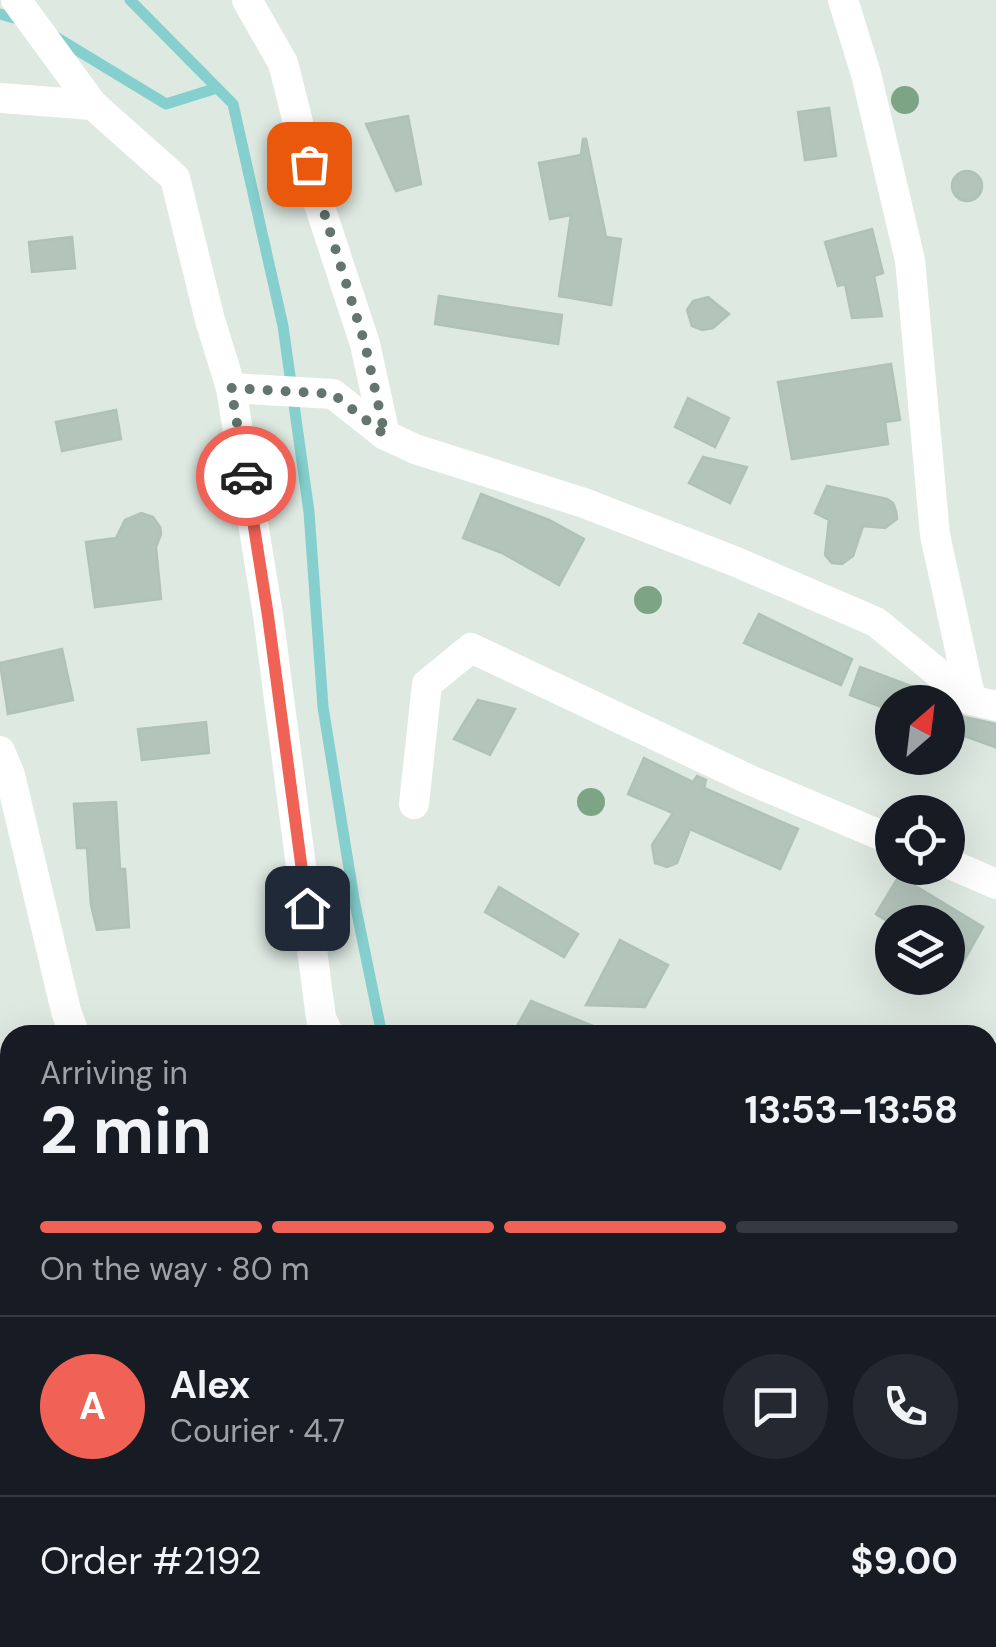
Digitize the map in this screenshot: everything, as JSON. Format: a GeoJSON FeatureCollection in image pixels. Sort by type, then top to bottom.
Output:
{"type":"FeatureCollection","features":[{"type":"Feature","properties":{"kind":"street"},"geometry":{"type":"LineString","coordinates":[[16,0],[93,105],[175,178],[231,388],[268,616],[325,1025]]}},
{"type":"Feature","properties":{"kind":"street"},"geometry":{"type":"LineString","coordinates":[[246,0],[283,63],[317,198],[365,344],[385,435]]}},
{"type":"Feature","properties":{"kind":"street"},"geometry":{"type":"LineString","coordinates":[[843,0],[866,74],[910,260],[936,535],[984,703]]}},
{"type":"Feature","properties":{"kind":"street"},"geometry":{"type":"LineString","coordinates":[[0,98],[93,105]]}},
{"type":"Feature","properties":{"kind":"street"},"geometry":{"type":"LineString","coordinates":[[231,388],[333,394],[385,435],[416,450],[584,503],[876,622],[984,703]]}},
{"type":"Feature","properties":{"kind":"street"},"geometry":{"type":"LineString","coordinates":[[414,804],[426,684],[471,648],[750,780],[875,833]]}},
{"type":"Feature","properties":{"kind":"street"},"geometry":{"type":"LineString","coordinates":[[0,751],[10,775],[71,1025]]}},
{"type":"Feature","properties":{"kind":"street"},"geometry":{"type":"LineString","coordinates":[[965,870],[996,884]]}},
{"type":"Feature","properties":{"kind":"building"},"geometry":{"type":"Polygon","coordinates":[[[829,108],[836,156],[805,160],[798,112],[829,108]]]}},
{"type":"Feature","properties":{"kind":"building"},"geometry":{"type":"Polygon","coordinates":[[[408,116],[421,184],[396,191],[366,124],[408,116]]]}},
{"type":"Feature","properties":{"kind":"building"},"geometry":{"type":"Polygon","coordinates":[[[583,139],[606,237],[621,239],[611,305],[559,296],[571,215],[550,219],[539,163],[581,155],[583,139]]]}},
{"type":"Feature","properties":{"kind":"building"},"geometry":{"type":"Polygon","coordinates":[[[967,171],[978,175],[982,186],[978,197],[967,201],[956,197],[952,186],[956,175],[967,171]]]}},
{"type":"Feature","properties":{"kind":"building"},"geometry":{"type":"Polygon","coordinates":[[[872,229],[883,273],[874,276],[882,316],[852,318],[845,284],[838,286],[825,242],[872,229]]]}},
{"type":"Feature","properties":{"kind":"building"},"geometry":{"type":"Polygon","coordinates":[[[72,237],[75,268],[32,272],[29,242],[72,237]]]}},
{"type":"Feature","properties":{"kind":"building"},"geometry":{"type":"Polygon","coordinates":[[[439,296],[562,315],[558,344],[435,324],[439,296]]]}},
{"type":"Feature","properties":{"kind":"building"},"geometry":{"type":"Polygon","coordinates":[[[708,297],[729,314],[713,328],[702,330],[692,326],[687,310],[693,301],[708,297]]]}},
{"type":"Feature","properties":{"kind":"building"},"geometry":{"type":"Polygon","coordinates":[[[891,364],[900,420],[885,422],[888,444],[792,459],[778,382],[891,364]]]}},
{"type":"Feature","properties":{"kind":"building"},"geometry":{"type":"Polygon","coordinates":[[[688,398],[729,418],[715,447],[675,427],[688,398]]]}},
{"type":"Feature","properties":{"kind":"building"},"geometry":{"type":"Polygon","coordinates":[[[116,410],[121,439],[62,451],[56,422],[116,410]]]}},
{"type":"Feature","properties":{"kind":"building"},"geometry":{"type":"Polygon","coordinates":[[[703,457],[747,467],[730,503],[689,483],[703,457]]]}},
{"type":"Feature","properties":{"kind":"building"},"geometry":{"type":"Polygon","coordinates":[[[827,486],[887,499],[896,511],[897,519],[885,528],[863,526],[853,556],[842,564],[832,563],[825,555],[829,520],[815,513],[827,486]]]}},
{"type":"Feature","properties":{"kind":"building"},"geometry":{"type":"Polygon","coordinates":[[[481,494],[549,520],[584,539],[559,585],[502,553],[463,538],[481,494]]]}},
{"type":"Feature","properties":{"kind":"building"},"geometry":{"type":"Polygon","coordinates":[[[141,513],[153,517],[160,527],[156,547],[161,599],[95,607],[86,542],[116,538],[125,520],[141,513]]]}},
{"type":"Feature","properties":{"kind":"building"},"geometry":{"type":"Polygon","coordinates":[[[759,614],[852,659],[841,685],[744,643],[759,614]]]}},
{"type":"Feature","properties":{"kind":"building"},"geometry":{"type":"Polygon","coordinates":[[[62,649],[73,700],[8,714],[0,663],[62,649]]]}},
{"type":"Feature","properties":{"kind":"building"},"geometry":{"type":"Polygon","coordinates":[[[860,667],[908,685],[875,685],[875,705],[850,695],[860,667]]]}},
{"type":"Feature","properties":{"kind":"building"},"geometry":{"type":"Polygon","coordinates":[[[478,700],[515,709],[490,755],[454,739],[478,700]]]}},
{"type":"Feature","properties":{"kind":"building"},"geometry":{"type":"Polygon","coordinates":[[[965,717],[996,724],[995,747],[965,736],[965,717]]]}},
{"type":"Feature","properties":{"kind":"building"},"geometry":{"type":"Polygon","coordinates":[[[206,722],[209,753],[142,760],[138,729],[206,722]]]}},
{"type":"Feature","properties":{"kind":"building"},"geometry":{"type":"Polygon","coordinates":[[[644,758],[693,782],[697,776],[706,780],[704,788],[798,829],[780,869],[690,829],[677,863],[667,867],[655,863],[652,845],[673,813],[628,794],[644,758]]]}},
{"type":"Feature","properties":{"kind":"building"},"geometry":{"type":"Polygon","coordinates":[[[116,802],[129,927],[97,930],[87,848],[77,848],[74,804],[116,802]]]}},
{"type":"Feature","properties":{"kind":"building"},"geometry":{"type":"Polygon","coordinates":[[[894,885],[914,885],[947,905],[881,905],[894,885]]]}},
{"type":"Feature","properties":{"kind":"building"},"geometry":{"type":"Polygon","coordinates":[[[499,887],[578,934],[564,957],[485,912],[499,887]]]}},
{"type":"Feature","properties":{"kind":"building"},"geometry":{"type":"Polygon","coordinates":[[[965,916],[983,927],[965,959],[965,916]]]}},
{"type":"Feature","properties":{"kind":"building"},"geometry":{"type":"Polygon","coordinates":[[[620,940],[668,965],[645,1007],[586,1005],[620,940]]]}},
{"type":"Feature","properties":{"kind":"building"},"geometry":{"type":"Polygon","coordinates":[[[531,1001],[591,1025],[518,1025],[531,1001]]]}},
{"type":"Feature","properties":{"kind":"waterway"},"geometry":{"type":"LineString","coordinates":[[130,0],[233,104],[283,326],[309,512],[323,707],[354,899],[380,1025]]}},
{"type":"Feature","properties":{"kind":"waterway"},"geometry":{"type":"LineString","coordinates":[[0,14],[25,21]]}},
{"type":"Feature","properties":{"kind":"waterway"},"geometry":{"type":"LineString","coordinates":[[54,36],[166,104],[217,88]]}},
{"type":"Feature","properties":{"kind":"way so far"},"geometry":{"type":"LineString","coordinates":[[246,476],[231,388],[333,394],[385,435],[365,344],[309,164]]}},
{"type":"Feature","properties":{"kind":"route"},"geometry":{"type":"LineString","coordinates":[[246,476],[307,908]]}}]}
